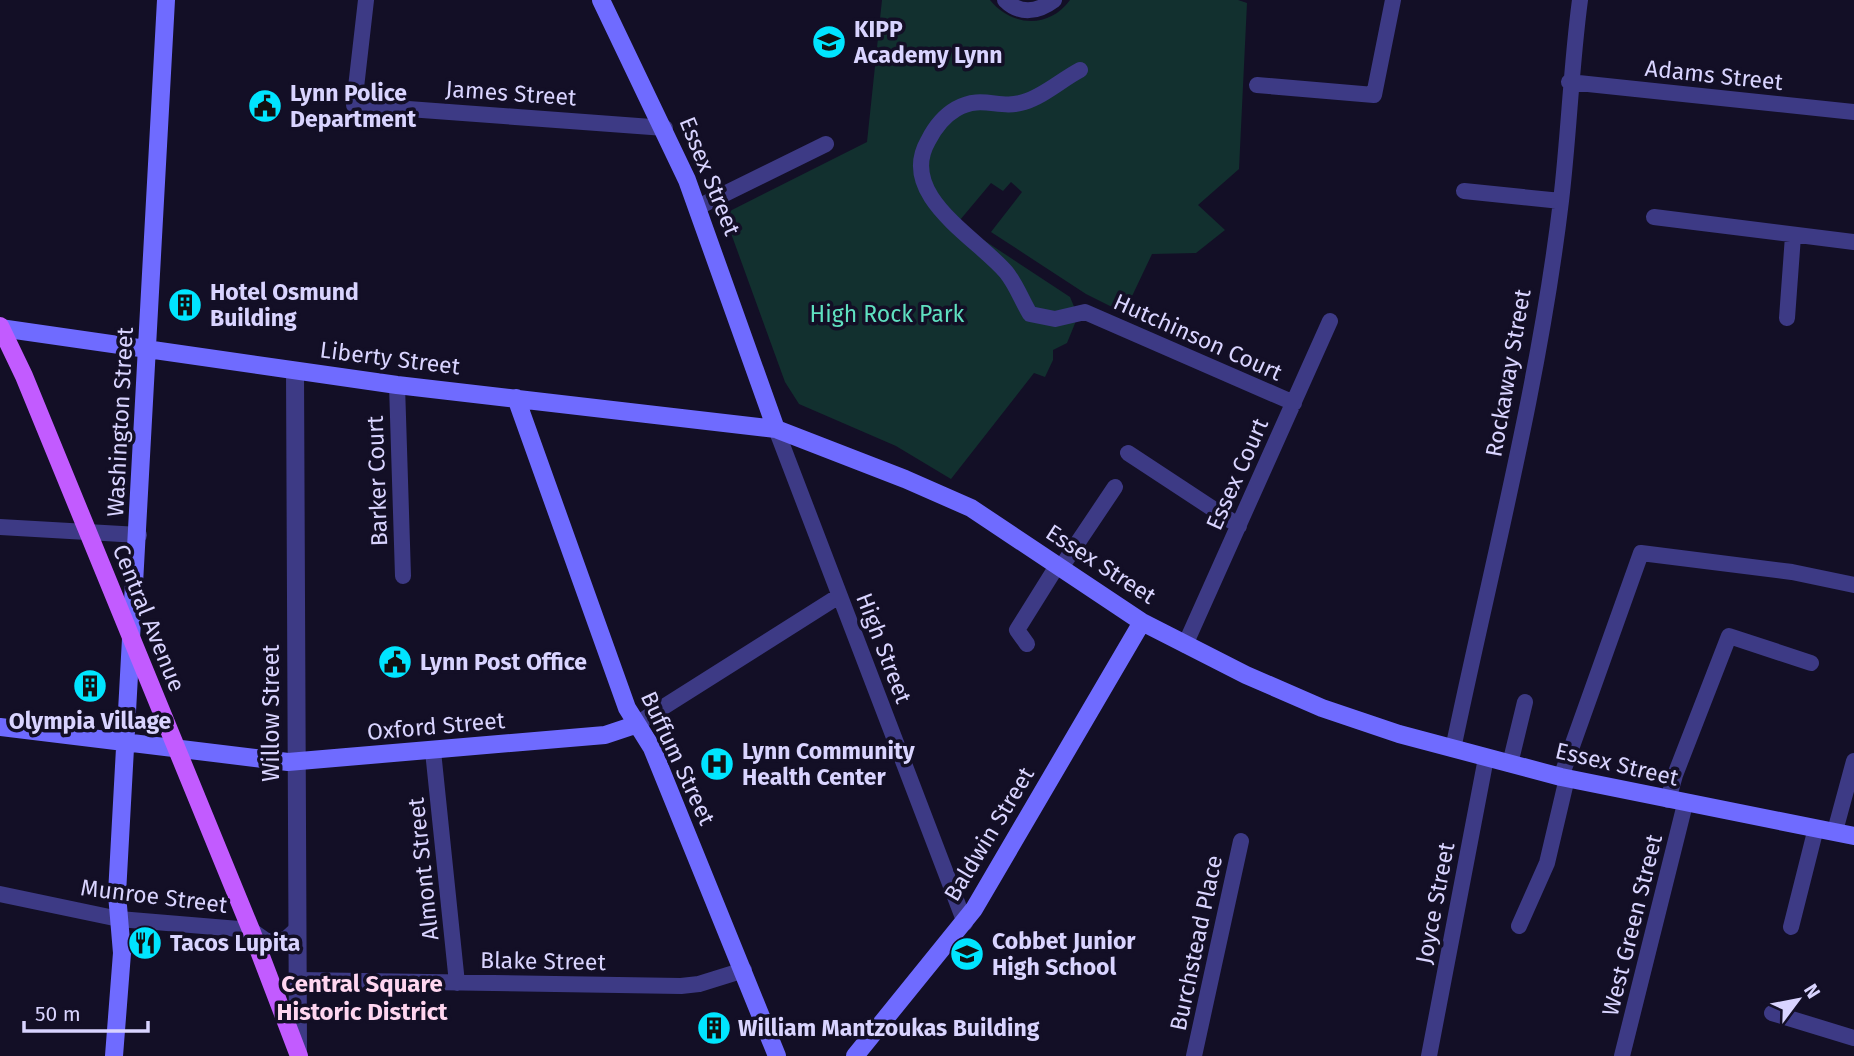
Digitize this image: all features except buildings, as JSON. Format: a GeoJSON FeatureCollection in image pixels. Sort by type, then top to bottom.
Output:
{"type":"FeatureCollection","features":[{"type":"Feature","properties":{"kind":"main road","name":"Washington Street"},"geometry":{"type":"LineString","coordinates":[[114,1056],[121,953],[117,894],[133,646],[166,0]]}},
{"type":"Feature","properties":{"kind":"main road","name":"Essex Street"},"geometry":{"type":"LineString","coordinates":[[601,0],[665,128],[698,208],[776,429],[971,508],[1142,622],[1185,645],[1322,708],[1452,749],[1564,778],[1854,836]]}},
{"type":"Feature","properties":{"kind":"main road","name":"Liberty Street"},"geometry":{"type":"LineString","coordinates":[[1,327],[397,385],[776,429]]}},
{"type":"Feature","properties":{"kind":"main road","name":"Central Avenue"},"geometry":{"type":"LineString","coordinates":[[1,327],[251,930],[298,1055]]}},
{"type":"Feature","properties":{"kind":"main road","name":"Buffum Street"},"geometry":{"type":"LineString","coordinates":[[516,398],[627,708],[635,725],[652,748],[777,1056]]}},
{"type":"Feature","properties":{"kind":"main road","name":"Baldwin Street"},"geometry":{"type":"LineString","coordinates":[[855,1056],[965,923],[1142,622]]}},
{"type":"Feature","properties":{"kind":"main road","name":"Oxford Street"},"geometry":{"type":"LineString","coordinates":[[0,727],[296,762],[605,735],[635,725]]}},
{"type":"Feature","properties":{"kind":"street","name":"James Street"},"geometry":{"type":"LineString","coordinates":[[366,0],[354,105],[665,128]]}},
{"type":"Feature","properties":{"kind":"street"},"geometry":{"type":"LineString","coordinates":[[1005,0],[1025,11],[1038,9],[1054,0]]}},
{"type":"Feature","properties":{"kind":"street"},"geometry":{"type":"LineString","coordinates":[[1257,85],[1374,94],[1393,0]]}},
{"type":"Feature","properties":{"kind":"street","name":"Rockaway Street"},"geometry":{"type":"LineString","coordinates":[[1452,749],[1532,382],[1561,201],[1570,82],[1580,0]]}},
{"type":"Feature","properties":{"kind":"street","name":"Hutchinson Court"},"geometry":{"type":"LineString","coordinates":[[1080,70],[1024,102],[1009,105],[983,100],[953,110],[935,128],[923,149],[924,188],[936,206],[1008,274],[1030,314],[1055,319],[1085,312],[1294,403]]}},
{"type":"Feature","properties":{"kind":"street","name":"Adams Street"},"geometry":{"type":"LineString","coordinates":[[1570,82],[1854,112]]}},
{"type":"Feature","properties":{"kind":"street"},"geometry":{"type":"LineString","coordinates":[[698,208],[826,144]]}},
{"type":"Feature","properties":{"kind":"street"},"geometry":{"type":"LineString","coordinates":[[1464,191],[1561,201]]}},
{"type":"Feature","properties":{"kind":"street"},"geometry":{"type":"LineString","coordinates":[[1654,217],[1854,242]]}},
{"type":"Feature","properties":{"kind":"street"},"geometry":{"type":"LineString","coordinates":[[1787,318],[1793,236]]}},
{"type":"Feature","properties":{"kind":"street","name":"Essex Court"},"geometry":{"type":"LineString","coordinates":[[1185,645],[1331,321]]}},
{"type":"Feature","properties":{"kind":"street","name":"Willow Street"},"geometry":{"type":"LineString","coordinates":[[295,371],[298,1055]]}},
{"type":"Feature","properties":{"kind":"street","name":"Barker Court"},"geometry":{"type":"LineString","coordinates":[[397,385],[403,576]]}},
{"type":"Feature","properties":{"kind":"street","name":"High Street"},"geometry":{"type":"LineString","coordinates":[[776,429],[965,923]]}},
{"type":"Feature","properties":{"kind":"street"},"geometry":{"type":"LineString","coordinates":[[1128,453],[1239,526]]}},
{"type":"Feature","properties":{"kind":"street"},"geometry":{"type":"LineString","coordinates":[[1027,644],[1017,630],[1115,487]]}},
{"type":"Feature","properties":{"kind":"street"},"geometry":{"type":"LineString","coordinates":[[0,527],[139,536]]}},
{"type":"Feature","properties":{"kind":"street"},"geometry":{"type":"LineString","coordinates":[[1519,926],[1547,863],[1564,778],[1641,553],[1792,572],[1854,585]]}},
{"type":"Feature","properties":{"kind":"street","name":"Oxford Street"},"geometry":{"type":"LineString","coordinates":[[635,725],[839,596]]}},
{"type":"Feature","properties":{"kind":"street","name":"West Green Street"},"geometry":{"type":"LineString","coordinates":[[1622,1056],[1676,802],[1675,775],[1729,636],[1811,663]]}},
{"type":"Feature","properties":{"kind":"street"},"geometry":{"type":"LineString","coordinates":[[1510,764],[1525,702]]}},
{"type":"Feature","properties":{"kind":"street","name":"Almont Street"},"geometry":{"type":"LineString","coordinates":[[433,751],[457,982]]}},
{"type":"Feature","properties":{"kind":"street","name":"Joyce Street"},"geometry":{"type":"LineString","coordinates":[[1429,1056],[1486,758]]}},
{"type":"Feature","properties":{"kind":"street"},"geometry":{"type":"LineString","coordinates":[[1835,831],[1854,761]]}},
{"type":"Feature","properties":{"kind":"street"},"geometry":{"type":"LineString","coordinates":[[1791,927],[1816,828]]}},
{"type":"Feature","properties":{"kind":"street","name":"Burchstead Place"},"geometry":{"type":"LineString","coordinates":[[1194,1056],[1241,841]]}},
{"type":"Feature","properties":{"kind":"street","name":"Munroe Street"},"geometry":{"type":"LineString","coordinates":[[0,894],[119,919],[251,930],[264,940],[272,942],[286,939],[297,929]]}},
{"type":"Feature","properties":{"kind":"street","name":"Blake Street"},"geometry":{"type":"LineString","coordinates":[[297,980],[681,986],[744,971]]}},
{"type":"Feature","properties":{"kind":"street"},"geometry":{"type":"LineString","coordinates":[[1772,1013],[1854,1038]]}},
{"type":"Feature","properties":{"kind":"green space","name":"High Rock Park"},"geometry":{"type":"Polygon","coordinates":[[[882,0],[990,0],[1009,15],[1030,21],[1052,16],[1070,0],[1238,0],[1247,3],[1239,169],[1198,205],[1225,230],[1196,253],[1152,254],[1124,313],[1086,294],[991,232],[1022,192],[1011,182],[1003,191],[991,183],[960,220],[982,239],[1070,297],[1078,316],[1067,343],[1053,350],[1053,360],[1045,377],[1034,373],[951,479],[896,446],[799,404],[785,382],[724,214],[867,142],[882,0]]]}},
{"type":"Feature","properties":{"kind":"place","name":"KIPP Academy Lynn"},"geometry":{"type":"Point","coordinates":[829,42]}},
{"type":"Feature","properties":{"kind":"place","name":"Lynn Police Department"},"geometry":{"type":"Point","coordinates":[265,106]}},
{"type":"Feature","properties":{"kind":"place","name":"Hotel Osmund Building"},"geometry":{"type":"Point","coordinates":[185,305]}},
{"type":"Feature","properties":{"kind":"place","name":"Lynn Post Office"},"geometry":{"type":"Point","coordinates":[395,662]}},
{"type":"Feature","properties":{"kind":"place","name":"Olympia Village"},"geometry":{"type":"Point","coordinates":[90,686]}},
{"type":"Feature","properties":{"kind":"place","name":"Lynn Community Health Center"},"geometry":{"type":"Point","coordinates":[717,764]}},
{"type":"Feature","properties":{"kind":"place","name":"Tacos Lupita"},"geometry":{"type":"Point","coordinates":[145,943]}},
{"type":"Feature","properties":{"kind":"place","name":"Cobbet Junior High School"},"geometry":{"type":"Point","coordinates":[967,954]}},
{"type":"Feature","properties":{"kind":"place","name":"William Mantzoukas Building"},"geometry":{"type":"Point","coordinates":[714,1028]}},
{"type":"Feature","properties":{"kind":"district","name":"Central Square Historic District"},"geometry":{"type":"Point","coordinates":[362,998]}}]}
